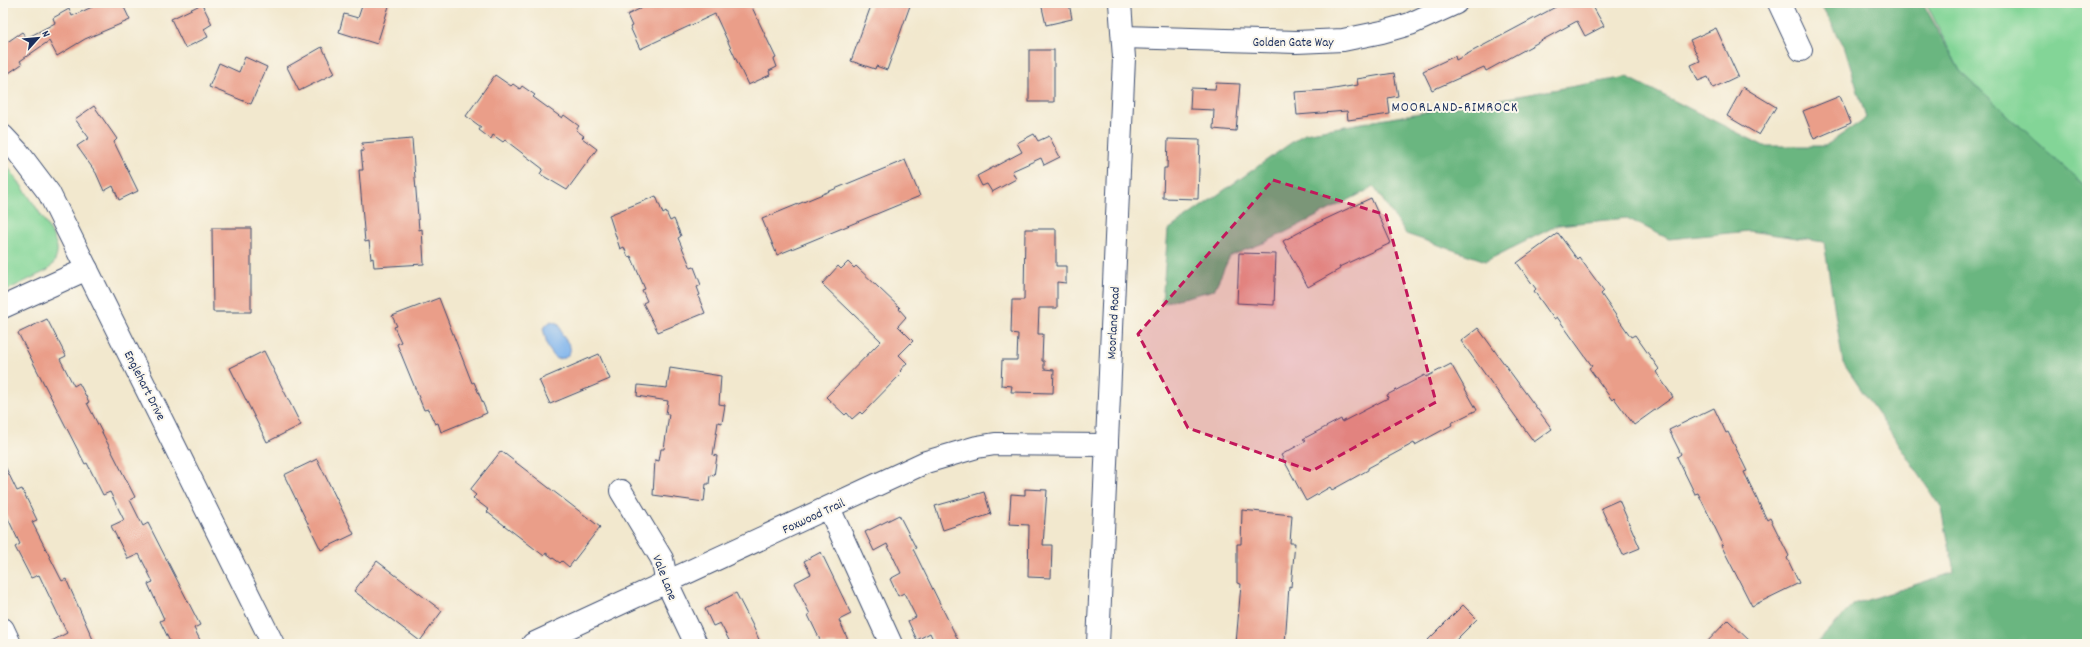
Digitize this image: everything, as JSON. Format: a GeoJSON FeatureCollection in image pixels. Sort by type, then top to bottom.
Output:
{"type":"FeatureCollection","features":[{"type":"Feature","properties":{"kind":"street","name":"Moorland Road"},"geometry":{"type":"LineString","coordinates":[[1098,644],[1123,37],[1120,3]]}},
{"type":"Feature","properties":{"kind":"street","name":"Golden Gate Way"},"geometry":{"type":"LineString","coordinates":[[1123,37],[1296,42],[1343,40],[1382,32],[1410,24],[1456,3]]}},
{"type":"Feature","properties":{"kind":"street"},"geometry":{"type":"LineString","coordinates":[[1779,3],[1801,50]]}},
{"type":"Feature","properties":{"kind":"street","name":"Englehart Drive"},"geometry":{"type":"LineString","coordinates":[[3,136],[18,152],[49,193],[273,644]]}},
{"type":"Feature","properties":{"kind":"street"},"geometry":{"type":"LineString","coordinates":[[3,307],[87,269]]}},
{"type":"Feature","properties":{"kind":"street","name":"Foxwood Trail"},"geometry":{"type":"LineString","coordinates":[[534,644],[926,462],[976,447],[995,444],[1041,443],[1107,445]]}},
{"type":"Feature","properties":{"kind":"street","name":"Vale Lane"},"geometry":{"type":"LineString","coordinates":[[621,491],[662,559],[667,583],[696,644]]}},
{"type":"Feature","properties":{"kind":"street"},"geometry":{"type":"LineString","coordinates":[[829,508],[891,644]]}},
{"type":"Feature","properties":{"kind":"street"},"geometry":{"type":"LineString","coordinates":[[3,629],[10,644]]}},
{"type":"Feature","properties":{"kind":"highlighted area"},"geometry":{"type":"Polygon","coordinates":[[[1273,180],[1386,215],[1436,402],[1312,471],[1188,428],[1138,334],[1273,180]]]}},
{"type":"Feature","properties":{"kind":"green space"},"geometry":{"type":"Polygon","coordinates":[[[1820,3],[1923,3],[1960,71],[2087,188],[2087,644],[1816,644],[1853,605],[1954,572],[1942,508],[1843,363],[1824,242],[1749,231],[1669,239],[1627,218],[1558,225],[1486,261],[1406,234],[1374,187],[1266,242],[1230,256],[1214,290],[1162,303],[1168,230],[1305,133],[1627,77],[1764,146],[1825,146],[1866,118],[1844,46],[1820,3]]]}},
{"type":"Feature","properties":{"kind":"green space"},"geometry":{"type":"Polygon","coordinates":[[[1926,3],[2087,3],[2087,188],[1960,71],[1926,3]]]}},
{"type":"Feature","properties":{"kind":"green space"},"geometry":{"type":"Polygon","coordinates":[[[3,161],[25,190],[50,230],[55,240],[57,254],[48,270],[3,292],[3,161]]]}},
{"type":"Feature","properties":{"kind":"water"},"geometry":{"type":"Polygon","coordinates":[[[551,321],[559,324],[562,335],[570,347],[570,352],[565,358],[556,359],[548,348],[543,328],[551,321]]]}},
{"type":"Feature","properties":{"kind":"building"},"geometry":{"type":"Polygon","coordinates":[[[101,3],[122,3],[130,20],[85,39],[57,56],[49,41],[20,61],[22,64],[3,77],[3,45],[22,32],[27,38],[55,23],[53,18],[69,9],[72,16],[101,3]]]}},
{"type":"Feature","properties":{"kind":"building"},"geometry":{"type":"Polygon","coordinates":[[[363,3],[390,3],[377,44],[339,32],[344,14],[358,18],[363,3]]]}},
{"type":"Feature","properties":{"kind":"building"},"geometry":{"type":"Polygon","coordinates":[[[652,3],[750,3],[776,58],[774,59],[777,67],[769,71],[770,75],[748,85],[715,14],[640,49],[630,27],[632,26],[627,15],[652,3]]]}},
{"type":"Feature","properties":{"kind":"building"},"geometry":{"type":"Polygon","coordinates":[[[872,3],[911,3],[887,70],[876,66],[875,69],[851,61],[872,3]]]}},
{"type":"Feature","properties":{"kind":"building"},"geometry":{"type":"Polygon","coordinates":[[[1041,3],[1069,3],[1072,19],[1046,25],[1041,3]]]}},
{"type":"Feature","properties":{"kind":"building"},"geometry":{"type":"Polygon","coordinates":[[[1563,3],[1591,3],[1604,26],[1585,36],[1577,21],[1486,71],[1484,67],[1432,90],[1423,71],[1455,56],[1456,60],[1563,3]]]}},
{"type":"Feature","properties":{"kind":"building"},"geometry":{"type":"Polygon","coordinates":[[[202,4],[212,24],[204,29],[208,37],[185,48],[171,19],[202,4]]]}},
{"type":"Feature","properties":{"kind":"building"},"geometry":{"type":"Polygon","coordinates":[[[1716,28],[1738,76],[1713,88],[1708,77],[1698,81],[1691,65],[1700,61],[1690,40],[1716,28]]]}},
{"type":"Feature","properties":{"kind":"building"},"geometry":{"type":"Polygon","coordinates":[[[322,47],[335,73],[299,91],[287,67],[322,47]]]}},
{"type":"Feature","properties":{"kind":"building"},"geometry":{"type":"Polygon","coordinates":[[[1029,50],[1054,50],[1054,102],[1029,102],[1029,50]]]}},
{"type":"Feature","properties":{"kind":"building"},"geometry":{"type":"Polygon","coordinates":[[[245,57],[267,67],[251,104],[209,87],[219,63],[239,72],[245,57]]]}},
{"type":"Feature","properties":{"kind":"building"},"geometry":{"type":"Polygon","coordinates":[[[1394,73],[1398,96],[1388,98],[1390,114],[1348,120],[1347,111],[1297,115],[1295,92],[1328,90],[1358,85],[1357,79],[1394,73]]]}},
{"type":"Feature","properties":{"kind":"building"},"geometry":{"type":"Polygon","coordinates":[[[495,75],[511,86],[513,84],[520,89],[522,86],[535,95],[533,97],[562,118],[564,115],[579,126],[576,130],[584,136],[582,138],[597,149],[567,190],[540,174],[543,169],[505,140],[503,142],[493,135],[491,139],[479,130],[481,127],[466,116],[495,75]]]}},
{"type":"Feature","properties":{"kind":"building"},"geometry":{"type":"Polygon","coordinates":[[[1216,83],[1240,84],[1236,131],[1213,129],[1214,110],[1190,109],[1191,88],[1215,89],[1216,83]]]}},
{"type":"Feature","properties":{"kind":"building"},"geometry":{"type":"Polygon","coordinates":[[[1743,87],[1776,107],[1759,135],[1727,116],[1743,87]]]}},
{"type":"Feature","properties":{"kind":"building"},"geometry":{"type":"Polygon","coordinates":[[[1840,96],[1851,123],[1814,139],[1803,111],[1840,96]]]}},
{"type":"Feature","properties":{"kind":"building"},"geometry":{"type":"Polygon","coordinates":[[[94,106],[117,139],[114,142],[138,191],[119,200],[113,186],[104,191],[96,173],[77,146],[89,138],[75,119],[94,106]]]}},
{"type":"Feature","properties":{"kind":"building"},"geometry":{"type":"Polygon","coordinates":[[[1034,134],[1038,141],[1049,136],[1060,157],[1044,165],[1041,158],[1012,171],[1016,179],[992,192],[987,184],[982,186],[977,176],[1022,152],[1017,143],[1034,134]]]}},
{"type":"Feature","properties":{"kind":"building"},"geometry":{"type":"Polygon","coordinates":[[[412,139],[419,230],[422,229],[424,264],[374,267],[373,258],[371,259],[369,241],[365,242],[359,170],[363,170],[361,151],[363,151],[362,143],[412,139]]]}},
{"type":"Feature","properties":{"kind":"building"},"geometry":{"type":"Polygon","coordinates":[[[1168,139],[1200,140],[1198,199],[1163,198],[1164,168],[1167,168],[1168,139]]]}},
{"type":"Feature","properties":{"kind":"building"},"geometry":{"type":"Polygon","coordinates":[[[905,160],[920,196],[777,255],[762,219],[905,160]]]}},
{"type":"Feature","properties":{"kind":"building"},"geometry":{"type":"Polygon","coordinates":[[[656,196],[663,214],[666,212],[670,221],[674,219],[681,236],[678,238],[691,268],[694,267],[701,285],[697,287],[700,295],[698,296],[705,313],[658,332],[643,303],[647,301],[642,290],[645,289],[631,256],[628,257],[624,247],[620,249],[609,215],[656,196]]]}},
{"type":"Feature","properties":{"kind":"building"},"geometry":{"type":"Polygon","coordinates":[[[1371,198],[1391,243],[1339,267],[1340,269],[1308,287],[1283,241],[1315,224],[1371,198]]]}},
{"type":"Feature","properties":{"kind":"building"},"geometry":{"type":"Polygon","coordinates":[[[212,228],[251,228],[251,312],[213,312],[212,228]]]}},
{"type":"Feature","properties":{"kind":"building"},"geometry":{"type":"Polygon","coordinates":[[[1025,229],[1056,229],[1056,266],[1066,266],[1066,283],[1057,282],[1057,308],[1039,308],[1038,334],[1043,334],[1042,361],[1044,361],[1044,369],[1054,370],[1053,393],[1011,392],[1012,386],[1001,385],[1002,360],[1017,360],[1018,334],[1011,333],[1012,300],[1024,300],[1025,229]]]}},
{"type":"Feature","properties":{"kind":"building"},"geometry":{"type":"Polygon","coordinates":[[[1558,233],[1577,259],[1579,257],[1604,291],[1601,294],[1631,337],[1635,335],[1659,369],[1656,372],[1673,397],[1634,425],[1614,398],[1612,400],[1589,368],[1592,366],[1557,317],[1554,319],[1534,291],[1536,289],[1517,263],[1558,233]]]}},
{"type":"Feature","properties":{"kind":"building"},"geometry":{"type":"Polygon","coordinates":[[[1239,253],[1276,254],[1274,305],[1237,303],[1239,253]]]}},
{"type":"Feature","properties":{"kind":"building"},"geometry":{"type":"Polygon","coordinates":[[[848,262],[854,268],[856,266],[900,308],[899,309],[906,317],[898,326],[913,341],[899,355],[907,363],[900,371],[902,373],[862,414],[860,412],[852,419],[847,413],[845,415],[826,397],[881,341],[822,284],[838,266],[841,269],[848,262]]]}},
{"type":"Feature","properties":{"kind":"building"},"geometry":{"type":"Polygon","coordinates":[[[439,298],[472,383],[474,382],[487,413],[441,432],[438,423],[435,424],[428,409],[424,410],[397,344],[401,342],[394,327],[397,326],[392,316],[439,298]]]}},
{"type":"Feature","properties":{"kind":"building"},"geometry":{"type":"Polygon","coordinates":[[[47,319],[66,356],[60,359],[74,386],[79,383],[89,402],[87,403],[135,497],[130,500],[143,526],[148,523],[200,625],[194,628],[202,644],[171,644],[160,621],[164,619],[148,584],[153,582],[139,554],[128,559],[111,526],[124,520],[110,492],[103,495],[87,463],[85,464],[18,333],[47,319]]]}},
{"type":"Feature","properties":{"kind":"building"},"geometry":{"type":"Polygon","coordinates":[[[1478,328],[1552,429],[1534,442],[1461,341],[1478,328]]]}},
{"type":"Feature","properties":{"kind":"building"},"geometry":{"type":"Polygon","coordinates":[[[264,351],[301,425],[267,442],[230,368],[264,351]]]}},
{"type":"Feature","properties":{"kind":"building"},"geometry":{"type":"Polygon","coordinates":[[[599,354],[610,379],[550,404],[539,380],[599,354]]]}},
{"type":"Feature","properties":{"kind":"building"},"geometry":{"type":"Polygon","coordinates":[[[1451,364],[1477,410],[1451,423],[1452,425],[1415,445],[1414,443],[1368,468],[1368,470],[1332,490],[1330,487],[1306,501],[1281,455],[1306,441],[1303,439],[1341,419],[1342,422],[1388,398],[1387,395],[1425,375],[1426,377],[1451,364]]]}},
{"type":"Feature","properties":{"kind":"building"},"geometry":{"type":"Polygon","coordinates":[[[670,368],[721,376],[719,404],[725,405],[722,423],[718,422],[713,455],[717,456],[714,476],[710,475],[709,484],[706,484],[704,502],[653,495],[655,460],[659,461],[661,449],[664,449],[669,414],[666,414],[668,401],[637,396],[638,385],[667,388],[670,368]]]}},
{"type":"Feature","properties":{"kind":"building"},"geometry":{"type":"Polygon","coordinates":[[[1714,408],[1726,433],[1728,432],[1747,471],[1744,472],[1767,520],[1770,518],[1789,556],[1787,558],[1799,583],[1752,606],[1721,545],[1723,544],[1698,493],[1695,494],[1677,457],[1681,454],[1669,430],[1714,408]]]}},
{"type":"Feature","properties":{"kind":"building"},"geometry":{"type":"Polygon","coordinates":[[[501,451],[600,527],[569,567],[562,561],[560,563],[546,553],[544,556],[487,512],[489,510],[473,498],[476,495],[470,490],[501,451]]]}},
{"type":"Feature","properties":{"kind":"building"},"geometry":{"type":"Polygon","coordinates":[[[317,459],[354,534],[321,550],[284,475],[317,459]]]}},
{"type":"Feature","properties":{"kind":"building"},"geometry":{"type":"Polygon","coordinates":[[[3,462],[17,491],[22,489],[37,520],[32,522],[62,581],[66,579],[95,644],[46,644],[67,633],[39,575],[31,578],[15,547],[20,544],[3,508],[3,462]]]}},
{"type":"Feature","properties":{"kind":"building"},"geometry":{"type":"Polygon","coordinates":[[[1025,489],[1047,490],[1043,545],[1052,545],[1051,578],[1028,577],[1029,525],[1009,524],[1011,494],[1025,495],[1025,489]]]}},
{"type":"Feature","properties":{"kind":"building"},"geometry":{"type":"Polygon","coordinates":[[[984,492],[991,514],[943,530],[935,506],[984,492]]]}},
{"type":"Feature","properties":{"kind":"building"},"geometry":{"type":"Polygon","coordinates":[[[1619,500],[1640,548],[1623,555],[1601,508],[1619,500]]]}},
{"type":"Feature","properties":{"kind":"building"},"geometry":{"type":"Polygon","coordinates":[[[1242,510],[1292,515],[1290,543],[1295,543],[1291,587],[1289,586],[1285,644],[1236,644],[1241,584],[1237,583],[1237,544],[1241,544],[1242,510]]]}},
{"type":"Feature","properties":{"kind":"building"},"geometry":{"type":"Polygon","coordinates":[[[899,515],[916,548],[913,549],[958,640],[949,644],[935,644],[930,633],[917,640],[908,621],[916,617],[904,593],[898,596],[890,579],[901,573],[887,544],[874,551],[865,532],[899,515]]]}},
{"type":"Feature","properties":{"kind":"building"},"geometry":{"type":"Polygon","coordinates":[[[821,552],[851,614],[839,620],[850,644],[822,644],[808,615],[810,614],[794,583],[811,574],[804,561],[821,552]]]}},
{"type":"Feature","properties":{"kind":"building"},"geometry":{"type":"Polygon","coordinates":[[[377,561],[442,611],[420,641],[354,591],[377,561]]]}},
{"type":"Feature","properties":{"kind":"building"},"geometry":{"type":"Polygon","coordinates":[[[736,593],[761,644],[731,644],[720,623],[713,626],[705,609],[736,593]]]}},
{"type":"Feature","properties":{"kind":"building"},"geometry":{"type":"Polygon","coordinates":[[[1463,605],[1477,619],[1452,644],[1424,644],[1463,605]]]}},
{"type":"Feature","properties":{"kind":"building"},"geometry":{"type":"Polygon","coordinates":[[[1728,620],[1753,644],[1705,644],[1728,620]]]}},
{"type":"Feature","properties":{"kind":"district","name":"MOORLAND-RIMROCK"},"geometry":{"type":"Point","coordinates":[1455,106]}}]}
